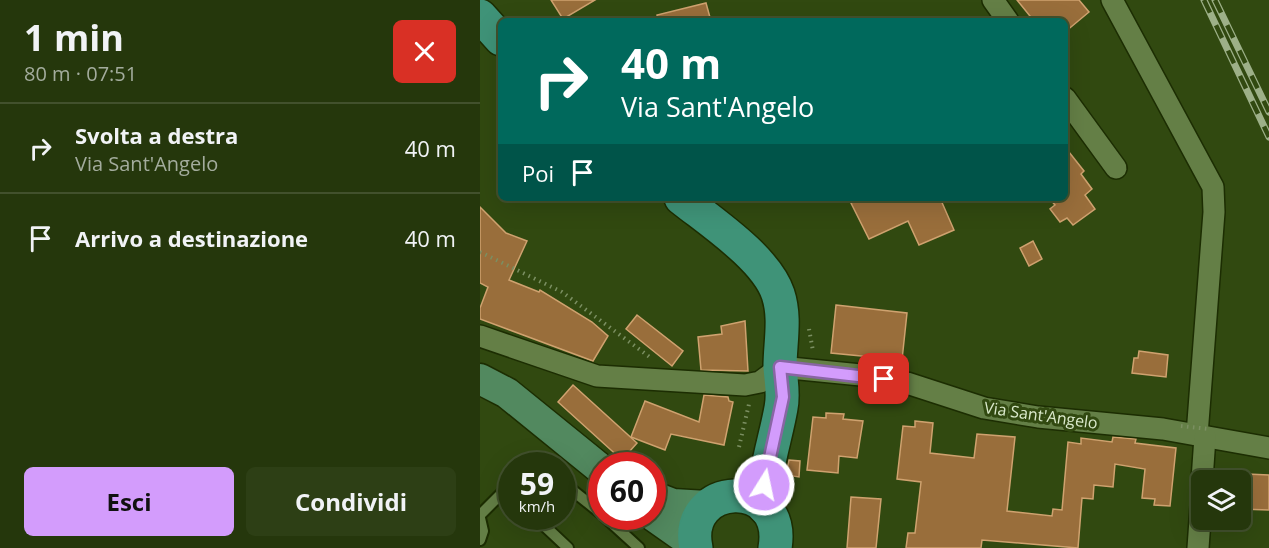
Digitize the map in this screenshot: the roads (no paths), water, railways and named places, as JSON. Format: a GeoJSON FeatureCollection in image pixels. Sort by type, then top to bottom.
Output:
{"type":"FeatureCollection","features":[{"type":"Feature","properties":{"kind":"main road"},"geometry":{"type":"LineString","coordinates":[[480,16],[498,36]]}},
{"type":"Feature","properties":{"kind":"main road"},"geometry":{"type":"LineString","coordinates":[[685,201],[724,231],[768,274],[779,295],[782,316],[750,450],[736,483],[716,501],[696,525],[696,547]]}},
{"type":"Feature","properties":{"kind":"main road"},"geometry":{"type":"LineString","coordinates":[[765,508],[766,475],[783,397],[767,375]]}},
{"type":"Feature","properties":{"kind":"main road"},"geometry":{"type":"LineString","coordinates":[[716,501],[747,497],[765,508],[775,526],[775,548]]}},
{"type":"Feature","properties":{"kind":"street"},"geometry":{"type":"LineString","coordinates":[[993,0],[1006,18]]}},
{"type":"Feature","properties":{"kind":"street"},"geometry":{"type":"LineString","coordinates":[[1112,0],[1213,187],[1214,212],[1198,432],[1201,470]]}},
{"type":"Feature","properties":{"kind":"street"},"geometry":{"type":"LineString","coordinates":[[1068,102],[1116,168]]}},
{"type":"Feature","properties":{"kind":"street","name":"Via Sant'Angelo"},"geometry":{"type":"LineString","coordinates":[[480,336],[597,376],[861,375],[907,383],[984,408],[1038,417],[1198,432],[1269,448]]}},
{"type":"Feature","properties":{"kind":"street"},"geometry":{"type":"LineString","coordinates":[[480,379],[507,393],[588,459]]}},
{"type":"Feature","properties":{"kind":"street"},"geometry":{"type":"LineString","coordinates":[[666,501],[673,504],[716,501]]}},
{"type":"Feature","properties":{"kind":"street"},"geometry":{"type":"LineString","coordinates":[[666,525],[696,547]]}},
{"type":"Feature","properties":{"kind":"street"},"geometry":{"type":"LineString","coordinates":[[1198,548],[1199,530]]}},
{"type":"Feature","properties":{"kind":"lane"},"geometry":{"type":"LineString","coordinates":[[576,493],[588,503]]}},
{"type":"Feature","properties":{"kind":"lane"},"geometry":{"type":"LineString","coordinates":[[480,540],[483,531],[480,516],[498,498]]}},
{"type":"Feature","properties":{"kind":"lane"},"geometry":{"type":"LineString","coordinates":[[549,530],[568,548]]}},
{"type":"Feature","properties":{"kind":"lane"},"geometry":{"type":"LineString","coordinates":[[619,530],[639,548]]}},
{"type":"Feature","properties":{"kind":"railway"},"geometry":{"type":"LineString","coordinates":[[1204,0],[1269,137]]}},
{"type":"Feature","properties":{"kind":"railway"},"geometry":{"type":"LineString","coordinates":[[1215,0],[1269,112]]}}]}
